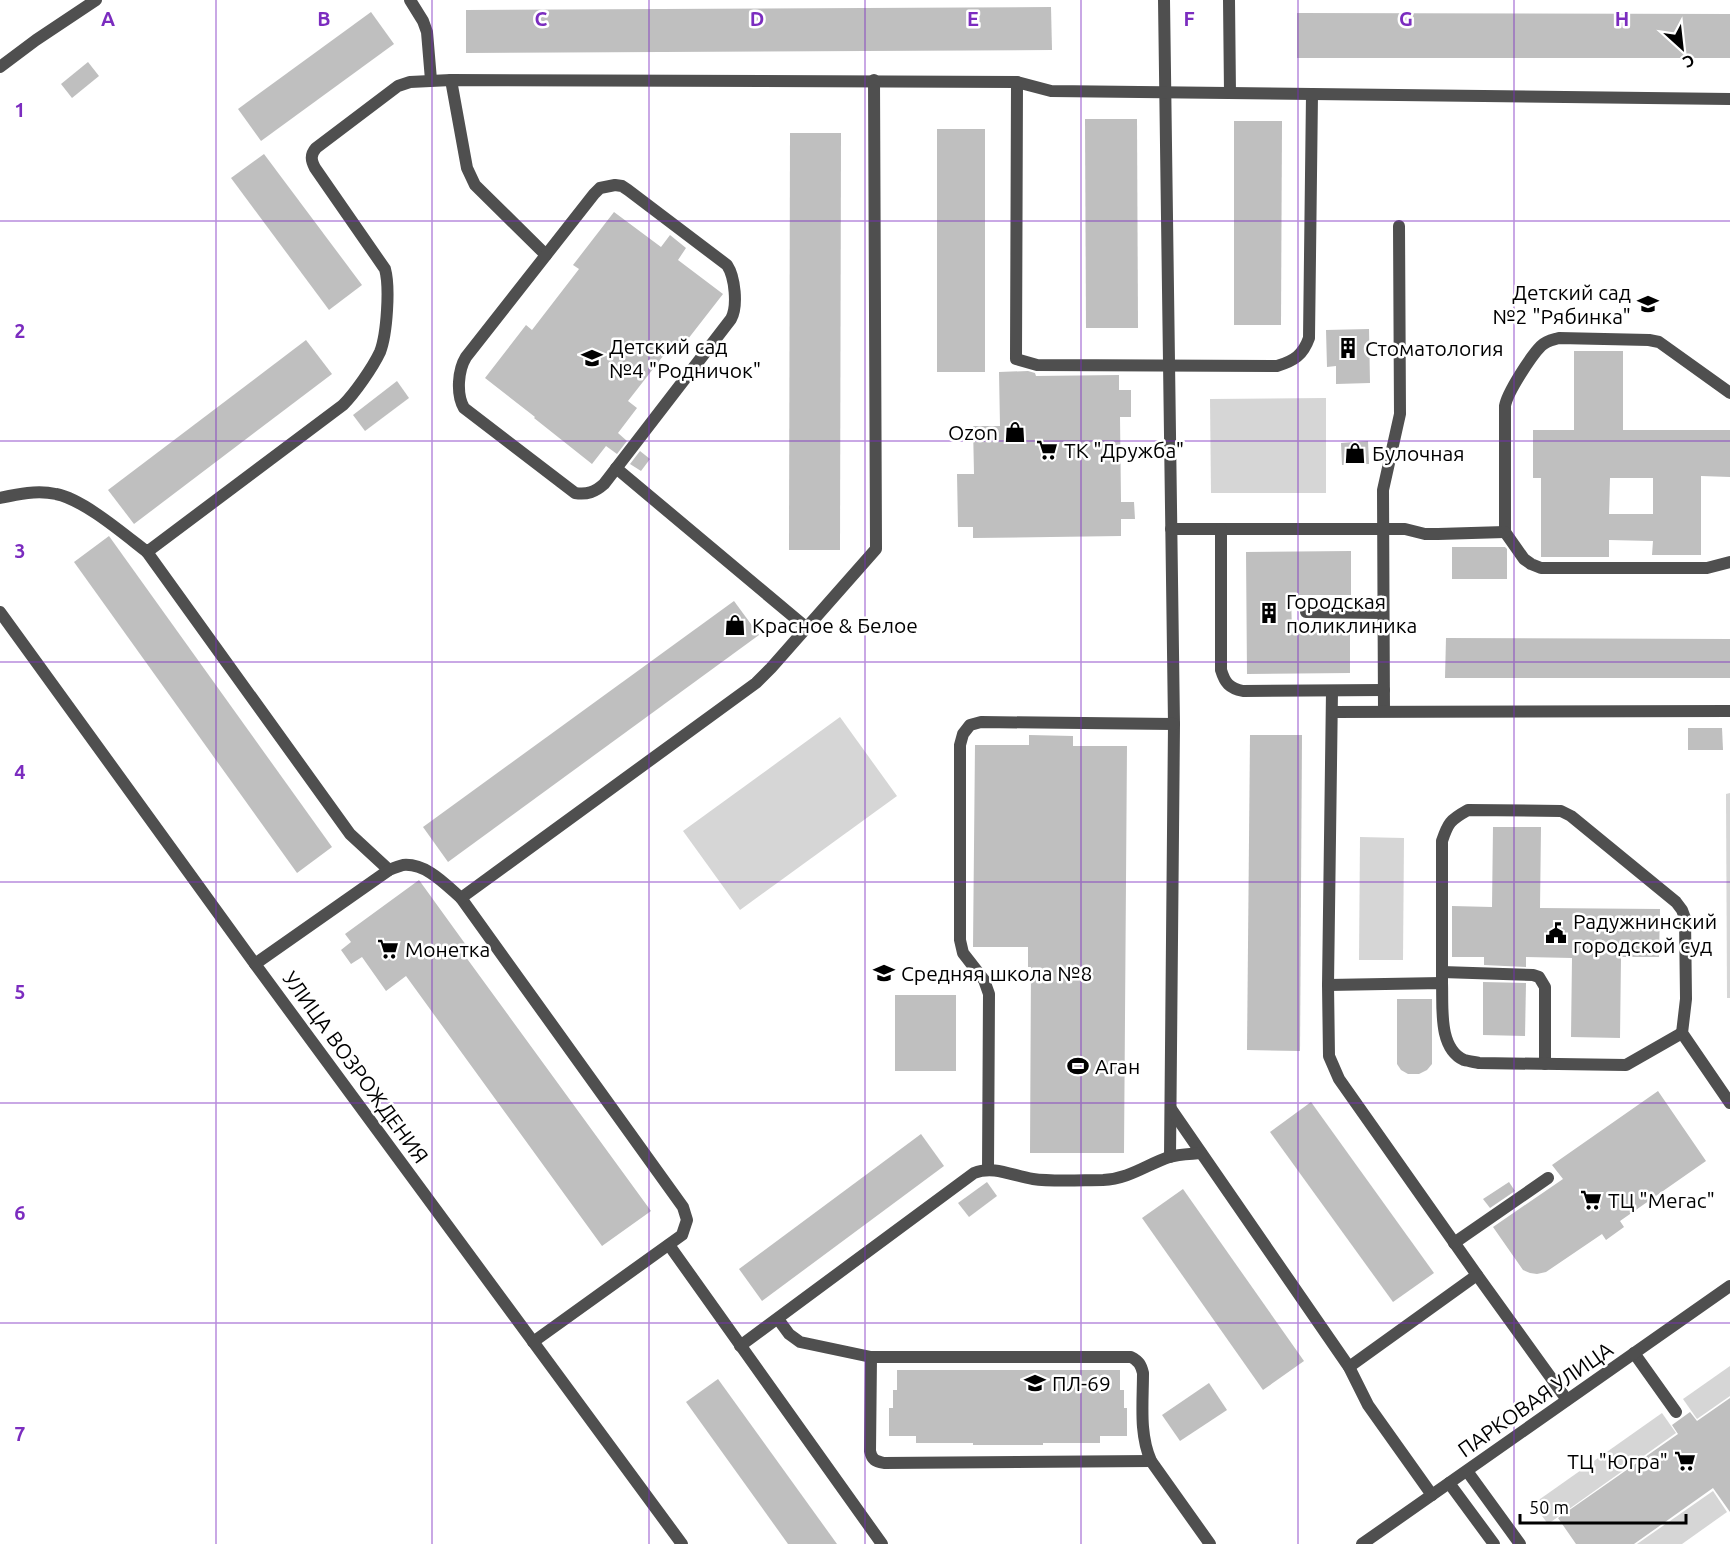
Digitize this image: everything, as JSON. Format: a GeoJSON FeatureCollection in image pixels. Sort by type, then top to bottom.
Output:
{"type":"FeatureCollection","features":[{"type":"Feature","properties":{"kind":"street"},"geometry":{"type":"LineString","coordinates":[[0,67],[96,0]]}},
{"type":"Feature","properties":{"kind":"street"},"geometry":{"type":"LineString","coordinates":[[410,0],[427,32],[431,80]]}},
{"type":"Feature","properties":{"kind":"street"},"geometry":{"type":"LineString","coordinates":[[1164,0],[1174,724],[1170,1157]]}},
{"type":"Feature","properties":{"kind":"street"},"geometry":{"type":"LineString","coordinates":[[1229,0],[1230,93]]}},
{"type":"Feature","properties":{"kind":"street"},"geometry":{"type":"LineString","coordinates":[[147,552],[343,405],[379,354],[389,292],[385,269],[315,168],[312,153],[398,86],[410,82],[431,80],[874,80],[1017,82],[1051,91],[1730,99]]}},
{"type":"Feature","properties":{"kind":"street"},"geometry":{"type":"LineString","coordinates":[[451,80],[467,168],[471,178],[475,185],[546,255]]}},
{"type":"Feature","properties":{"kind":"street"},"geometry":{"type":"LineString","coordinates":[[461,898],[756,683],[876,549],[874,80]]}},
{"type":"Feature","properties":{"kind":"street"},"geometry":{"type":"LineString","coordinates":[[1017,82],[1016,359],[1037,365],[1277,366],[1298,357],[1309,338],[1312,94]]}},
{"type":"Feature","properties":{"kind":"street"},"geometry":{"type":"LineString","coordinates":[[615,185],[628,190],[718,258],[727,265],[733,276],[734,310],[731,319],[604,484],[597,490],[583,494],[575,493],[468,412],[459,397],[463,362],[546,255],[594,194],[600,188],[615,185]]}},
{"type":"Feature","properties":{"kind":"street"},"geometry":{"type":"LineString","coordinates":[[1384,711],[1384,480],[1399,426],[1400,414],[1400,226]]}},
{"type":"Feature","properties":{"kind":"street"},"geometry":{"type":"LineString","coordinates":[[1730,393],[1659,342],[1559,339],[1549,340],[1541,346],[1506,398],[1504,406],[1505,532],[1524,559],[1531,564],[1540,568],[1707,568],[1730,562]]}},
{"type":"Feature","properties":{"kind":"street"},"geometry":{"type":"LineString","coordinates":[[616,468],[807,628]]}},
{"type":"Feature","properties":{"kind":"street"},"geometry":{"type":"LineString","coordinates":[[0,498],[43,492],[72,499],[104,519],[147,552],[350,834],[389,870]]}},
{"type":"Feature","properties":{"kind":"street"},"geometry":{"type":"LineString","coordinates":[[1171,529],[1405,529],[1425,534],[1505,532]]}},
{"type":"Feature","properties":{"kind":"street"},"geometry":{"type":"LineString","coordinates":[[1221,529],[1221,670],[1224,680],[1232,688],[1242,691],[1384,690]]}},
{"type":"Feature","properties":{"kind":"street","name":"УЛИЦА ВОЗРОЖДЕНИЯ"},"geometry":{"type":"LineString","coordinates":[[0,612],[255,964],[682,1544]]}},
{"type":"Feature","properties":{"kind":"street"},"geometry":{"type":"LineString","coordinates":[[1306,612],[1383,613]]}},
{"type":"Feature","properties":{"kind":"street"},"geometry":{"type":"LineString","coordinates":[[1332,691],[1329,1056],[1339,1079],[1567,1400]]}},
{"type":"Feature","properties":{"kind":"street"},"geometry":{"type":"LineString","coordinates":[[1332,712],[1730,711]]}},
{"type":"Feature","properties":{"kind":"street"},"geometry":{"type":"LineString","coordinates":[[988,1170],[989,994],[984,980],[963,953],[960,940],[960,745],[963,734],[970,725],[981,722],[1174,724]]}},
{"type":"Feature","properties":{"kind":"street"},"geometry":{"type":"LineString","coordinates":[[1682,1034],[1626,1065],[1479,1063],[1464,1060],[1454,1052],[1445,1030],[1442,978],[1442,841],[1447,826],[1468,810],[1561,811],[1571,816],[1676,902],[1685,918],[1686,999],[1682,1034],[1730,1103]]}},
{"type":"Feature","properties":{"kind":"street"},"geometry":{"type":"LineString","coordinates":[[255,964],[389,870],[403,865],[419,867],[437,877],[461,898],[683,1207],[687,1220],[682,1235],[533,1342]]}},
{"type":"Feature","properties":{"kind":"street"},"geometry":{"type":"LineString","coordinates":[[1328,985],[1442,978],[1533,975],[1539,977],[1545,987],[1545,1064]]}},
{"type":"Feature","properties":{"kind":"street"},"geometry":{"type":"LineString","coordinates":[[1171,1109],[1348,1366],[1368,1405],[1432,1495]]}},
{"type":"Feature","properties":{"kind":"street"},"geometry":{"type":"LineString","coordinates":[[740,1346],[974,1173],[988,1170],[1034,1179],[1105,1180],[1136,1173],[1170,1157],[1201,1153]]}},
{"type":"Feature","properties":{"kind":"street"},"geometry":{"type":"LineString","coordinates":[[1454,1243],[1548,1178]]}},
{"type":"Feature","properties":{"kind":"street"},"geometry":{"type":"LineString","coordinates":[[669,1245],[882,1544]]}},
{"type":"Feature","properties":{"kind":"street"},"geometry":{"type":"LineString","coordinates":[[1348,1366],[1477,1275]]}},
{"type":"Feature","properties":{"kind":"street","name":"ПАРКОВАЯ УЛИЦА"},"geometry":{"type":"LineString","coordinates":[[1362,1544],[1730,1286]]}},
{"type":"Feature","properties":{"kind":"street"},"geometry":{"type":"LineString","coordinates":[[778,1319],[789,1334],[800,1342],[871,1357],[1131,1357],[1137,1360],[1143,1373],[1145,1449],[1151,1461],[1210,1544]]}},
{"type":"Feature","properties":{"kind":"street"},"geometry":{"type":"LineString","coordinates":[[1634,1353],[1676,1412]]}},
{"type":"Feature","properties":{"kind":"street"},"geometry":{"type":"LineString","coordinates":[[871,1357],[870,1451],[875,1461],[884,1463],[1151,1461]]}},
{"type":"Feature","properties":{"kind":"street"},"geometry":{"type":"LineString","coordinates":[[1467,1471],[1520,1544]]}},
{"type":"Feature","properties":{"kind":"street"},"geometry":{"type":"LineString","coordinates":[[1449,1483],[1494,1544]]}},
{"type":"Feature","properties":{"kind":"shaded area"},"geometry":{"type":"Polygon","coordinates":[[[1326,398],[1326,493],[1211,493],[1210,399],[1326,398]]]}},
{"type":"Feature","properties":{"kind":"shaded area"},"geometry":{"type":"Polygon","coordinates":[[[840,717],[897,796],[740,910],[683,831],[840,717]]]}},
{"type":"Feature","properties":{"kind":"shaded area"},"geometry":{"type":"Polygon","coordinates":[[[1730,793],[1730,998],[1727,998],[1726,794],[1730,793]]]}},
{"type":"Feature","properties":{"kind":"shaded area"},"geometry":{"type":"Polygon","coordinates":[[[1360,837],[1404,838],[1403,960],[1359,960],[1360,837]]]}},
{"type":"Feature","properties":{"kind":"shaded area"},"geometry":{"type":"Polygon","coordinates":[[[1730,1366],[1730,1396],[1697,1419],[1683,1399],[1730,1366]]]}},
{"type":"Feature","properties":{"kind":"shaded area"},"geometry":{"type":"Polygon","coordinates":[[[1662,1413],[1676,1433],[1548,1524],[1533,1504],[1662,1413]]]}},
{"type":"Feature","properties":{"kind":"shaded area"},"geometry":{"type":"Polygon","coordinates":[[[1713,1491],[1727,1512],[1682,1544],[1637,1544],[1713,1491]]]}},
{"type":"Feature","properties":{"kind":"building"},"geometry":{"type":"Polygon","coordinates":[[[1051,7],[1052,50],[466,53],[466,10],[1051,7]]]}},
{"type":"Feature","properties":{"kind":"building"},"geometry":{"type":"Polygon","coordinates":[[[371,12],[394,44],[261,141],[238,109],[371,12]]]}},
{"type":"Feature","properties":{"kind":"building"},"geometry":{"type":"Polygon","coordinates":[[[1297,13],[1730,14],[1730,58],[1297,58],[1297,13]]]}},
{"type":"Feature","properties":{"kind":"building"},"geometry":{"type":"Polygon","coordinates":[[[88,62],[99,76],[72,98],[61,84],[88,62]]]}},
{"type":"Feature","properties":{"kind":"building"},"geometry":{"type":"Polygon","coordinates":[[[1085,119],[1137,119],[1138,328],[1086,328],[1085,119]]]}},
{"type":"Feature","properties":{"kind":"building"},"geometry":{"type":"Polygon","coordinates":[[[1234,121],[1282,121],[1281,325],[1234,325],[1234,121]]]}},
{"type":"Feature","properties":{"kind":"building"},"geometry":{"type":"Polygon","coordinates":[[[937,129],[985,129],[985,372],[937,372],[937,129]]]}},
{"type":"Feature","properties":{"kind":"building"},"geometry":{"type":"Polygon","coordinates":[[[790,133],[841,133],[840,550],[789,550],[790,133]]]}},
{"type":"Feature","properties":{"kind":"building"},"geometry":{"type":"Polygon","coordinates":[[[264,154],[362,285],[329,310],[231,178],[264,154]]]}},
{"type":"Feature","properties":{"kind":"building"},"geometry":{"type":"Polygon","coordinates":[[[614,212],[661,247],[670,235],[686,248],[678,260],[723,294],[681,348],[674,342],[628,401],[637,408],[618,433],[627,441],[617,454],[606,446],[592,464],[485,378],[526,325],[532,330],[579,269],[573,265],[614,212]]]}},
{"type":"Feature","properties":{"kind":"building","name":"Стоматология"},"geometry":{"type":"Polygon","coordinates":[[[1369,329],[1370,383],[1336,384],[1336,366],[1327,367],[1326,330],[1369,329]]]}},
{"type":"Feature","properties":{"kind":"building"},"geometry":{"type":"Polygon","coordinates":[[[306,340],[332,374],[134,524],[108,490],[306,340]]]}},
{"type":"Feature","properties":{"kind":"building"},"geometry":{"type":"Polygon","coordinates":[[[1574,351],[1623,351],[1623,430],[1730,430],[1730,477],[1701,476],[1701,555],[1652,555],[1653,541],[1609,540],[1609,557],[1541,557],[1541,478],[1533,478],[1533,430],[1574,430],[1574,351]],[[1610,478],[1609,514],[1653,514],[1653,478],[1610,478]]]}},
{"type":"Feature","properties":{"kind":"building","name":"ТК \"Дружба\""},"geometry":{"type":"Polygon","coordinates":[[[1028,371],[1035,373],[1036,376],[1119,375],[1119,390],[1131,390],[1131,417],[1120,417],[1121,502],[1134,502],[1135,519],[1121,519],[1121,536],[973,538],[973,527],[958,527],[957,474],[974,474],[973,426],[1000,426],[999,372],[1028,371]]]}},
{"type":"Feature","properties":{"kind":"building"},"geometry":{"type":"Polygon","coordinates":[[[397,381],[409,398],[365,431],[353,415],[397,381]]]}},
{"type":"Feature","properties":{"kind":"building","name":"Булочная"},"geometry":{"type":"Polygon","coordinates":[[[1368,441],[1369,464],[1342,465],[1341,443],[1368,441]]]}},
{"type":"Feature","properties":{"kind":"building"},"geometry":{"type":"Polygon","coordinates":[[[640,451],[650,459],[641,471],[630,464],[640,451]]]}},
{"type":"Feature","properties":{"kind":"building"},"geometry":{"type":"Polygon","coordinates":[[[109,536],[332,847],[297,873],[74,562],[109,536]]]}},
{"type":"Feature","properties":{"kind":"building"},"geometry":{"type":"Polygon","coordinates":[[[1452,547],[1505,547],[1507,549],[1507,579],[1452,579],[1452,547]]]}},
{"type":"Feature","properties":{"kind":"building","name":"Городская поликлиника"},"geometry":{"type":"Polygon","coordinates":[[[1351,551],[1351,595],[1291,595],[1292,632],[1350,631],[1350,673],[1247,674],[1246,552],[1351,551]]]}},
{"type":"Feature","properties":{"kind":"building"},"geometry":{"type":"Polygon","coordinates":[[[734,601],[759,635],[448,862],[423,827],[734,601]]]}},
{"type":"Feature","properties":{"kind":"building"},"geometry":{"type":"Polygon","coordinates":[[[1446,638],[1730,639],[1730,678],[1445,678],[1446,638]]]}},
{"type":"Feature","properties":{"kind":"building"},"geometry":{"type":"Polygon","coordinates":[[[1688,728],[1722,728],[1723,750],[1688,750],[1688,728]]]}},
{"type":"Feature","properties":{"kind":"building"},"geometry":{"type":"Polygon","coordinates":[[[1029,735],[1073,736],[1073,746],[1127,746],[1124,1153],[1030,1153],[1031,967],[1028,967],[1028,947],[973,947],[975,745],[1029,745],[1029,735]]]}},
{"type":"Feature","properties":{"kind":"building"},"geometry":{"type":"Polygon","coordinates":[[[1250,735],[1302,735],[1300,1051],[1247,1050],[1250,735]]]}},
{"type":"Feature","properties":{"kind":"building","name":"Радужнинский городской суд"},"geometry":{"type":"Polygon","coordinates":[[[1493,827],[1541,827],[1540,908],[1660,909],[1659,957],[1621,957],[1620,1038],[1571,1037],[1572,958],[1526,957],[1526,967],[1484,965],[1484,957],[1452,957],[1452,906],[1492,907],[1493,827]]]}},
{"type":"Feature","properties":{"kind":"building"},"geometry":{"type":"Polygon","coordinates":[[[419,880],[466,945],[460,949],[651,1211],[602,1246],[406,976],[386,991],[362,957],[351,964],[341,950],[351,942],[345,934],[419,880]]]}},
{"type":"Feature","properties":{"kind":"building"},"geometry":{"type":"Polygon","coordinates":[[[1483,982],[1526,983],[1525,1036],[1483,1035],[1483,982]]]}},
{"type":"Feature","properties":{"kind":"building"},"geometry":{"type":"Polygon","coordinates":[[[895,995],[956,995],[956,1071],[895,1071],[895,995]]]}},
{"type":"Feature","properties":{"kind":"building"},"geometry":{"type":"Polygon","coordinates":[[[1397,999],[1432,999],[1432,1064],[1419,1074],[1408,1074],[1397,1064],[1397,999]]]}},
{"type":"Feature","properties":{"kind":"building","name":"ТЦ \"Мегас\""},"geometry":{"type":"Polygon","coordinates":[[[1658,1091],[1706,1161],[1620,1221],[1624,1227],[1606,1240],[1602,1234],[1546,1272],[1537,1274],[1523,1270],[1493,1227],[1563,1179],[1552,1165],[1658,1091]]]}},
{"type":"Feature","properties":{"kind":"building"},"geometry":{"type":"Polygon","coordinates":[[[1311,1102],[1434,1273],[1393,1302],[1270,1132],[1311,1102]]]}},
{"type":"Feature","properties":{"kind":"building"},"geometry":{"type":"Polygon","coordinates":[[[921,1134],[944,1166],[762,1301],[739,1269],[921,1134]]]}},
{"type":"Feature","properties":{"kind":"building"},"geometry":{"type":"Polygon","coordinates":[[[987,1182],[997,1196],[969,1217],[958,1203],[987,1182]]]}},
{"type":"Feature","properties":{"kind":"building"},"geometry":{"type":"Polygon","coordinates":[[[1509,1182],[1515,1191],[1490,1208],[1483,1199],[1509,1182]]]}},
{"type":"Feature","properties":{"kind":"building"},"geometry":{"type":"Polygon","coordinates":[[[1183,1189],[1304,1361],[1263,1390],[1142,1218],[1183,1189]]]}},
{"type":"Feature","properties":{"kind":"building"},"geometry":{"type":"Polygon","coordinates":[[[897,1370],[1120,1370],[1120,1390],[1124,1390],[1124,1408],[1127,1408],[1127,1436],[1100,1436],[1100,1443],[973,1445],[973,1443],[916,1443],[916,1436],[889,1436],[889,1408],[893,1408],[893,1390],[897,1390],[897,1370]]]}},
{"type":"Feature","properties":{"kind":"building"},"geometry":{"type":"Polygon","coordinates":[[[718,1379],[837,1544],[788,1544],[686,1402],[718,1379]]]}},
{"type":"Feature","properties":{"kind":"building"},"geometry":{"type":"Polygon","coordinates":[[[1209,1383],[1227,1410],[1180,1441],[1162,1415],[1209,1383]]]}},
{"type":"Feature","properties":{"kind":"building","name":"ТЦ \"Югра\""},"geometry":{"type":"Polygon","coordinates":[[[1730,1398],[1730,1512],[1713,1488],[1634,1544],[1576,1544],[1558,1518],[1678,1434],[1672,1425],[1690,1412],[1697,1421],[1730,1398]]]}},
{"type":"Feature","properties":{"kind":"place","name":"Детский сад №2 \"Рябинка\""},"geometry":{"type":"Point","coordinates":[1648,304]}},
{"type":"Feature","properties":{"kind":"place","name":"Стоматология"},"geometry":{"type":"Point","coordinates":[1348,348]}},
{"type":"Feature","properties":{"kind":"place","name":"Детский сад №4 \"Родничок\""},"geometry":{"type":"Point","coordinates":[592,358]}},
{"type":"Feature","properties":{"kind":"place","name":"Ozon"},"geometry":{"type":"Point","coordinates":[1015,432]}},
{"type":"Feature","properties":{"kind":"place","name":"ТК \"Дружба\""},"geometry":{"type":"Point","coordinates":[1047,450]}},
{"type":"Feature","properties":{"kind":"place","name":"Булочная"},"geometry":{"type":"Point","coordinates":[1355,453]}},
{"type":"Feature","properties":{"kind":"place","name":"Городская поликлиника"},"geometry":{"type":"Point","coordinates":[1269,613]}},
{"type":"Feature","properties":{"kind":"place","name":"Красное & Белое"},"geometry":{"type":"Point","coordinates":[735,625]}},
{"type":"Feature","properties":{"kind":"place","name":"Радужнинский городской суд"},"geometry":{"type":"Point","coordinates":[1556,933]}},
{"type":"Feature","properties":{"kind":"place","name":"Монетка"},"geometry":{"type":"Point","coordinates":[388,949]}},
{"type":"Feature","properties":{"kind":"place","name":"Средняя школа №8"},"geometry":{"type":"Point","coordinates":[884,973]}},
{"type":"Feature","properties":{"kind":"place","name":"Аган"},"geometry":{"type":"Point","coordinates":[1078,1066]}},
{"type":"Feature","properties":{"kind":"place","name":"ТЦ \"Мегас\""},"geometry":{"type":"Point","coordinates":[1591,1200]}},
{"type":"Feature","properties":{"kind":"place","name":"ПЛ-69"},"geometry":{"type":"Point","coordinates":[1035,1383]}},
{"type":"Feature","properties":{"kind":"place","name":"ТЦ \"Югра\""},"geometry":{"type":"Point","coordinates":[1685,1461]}}]}
